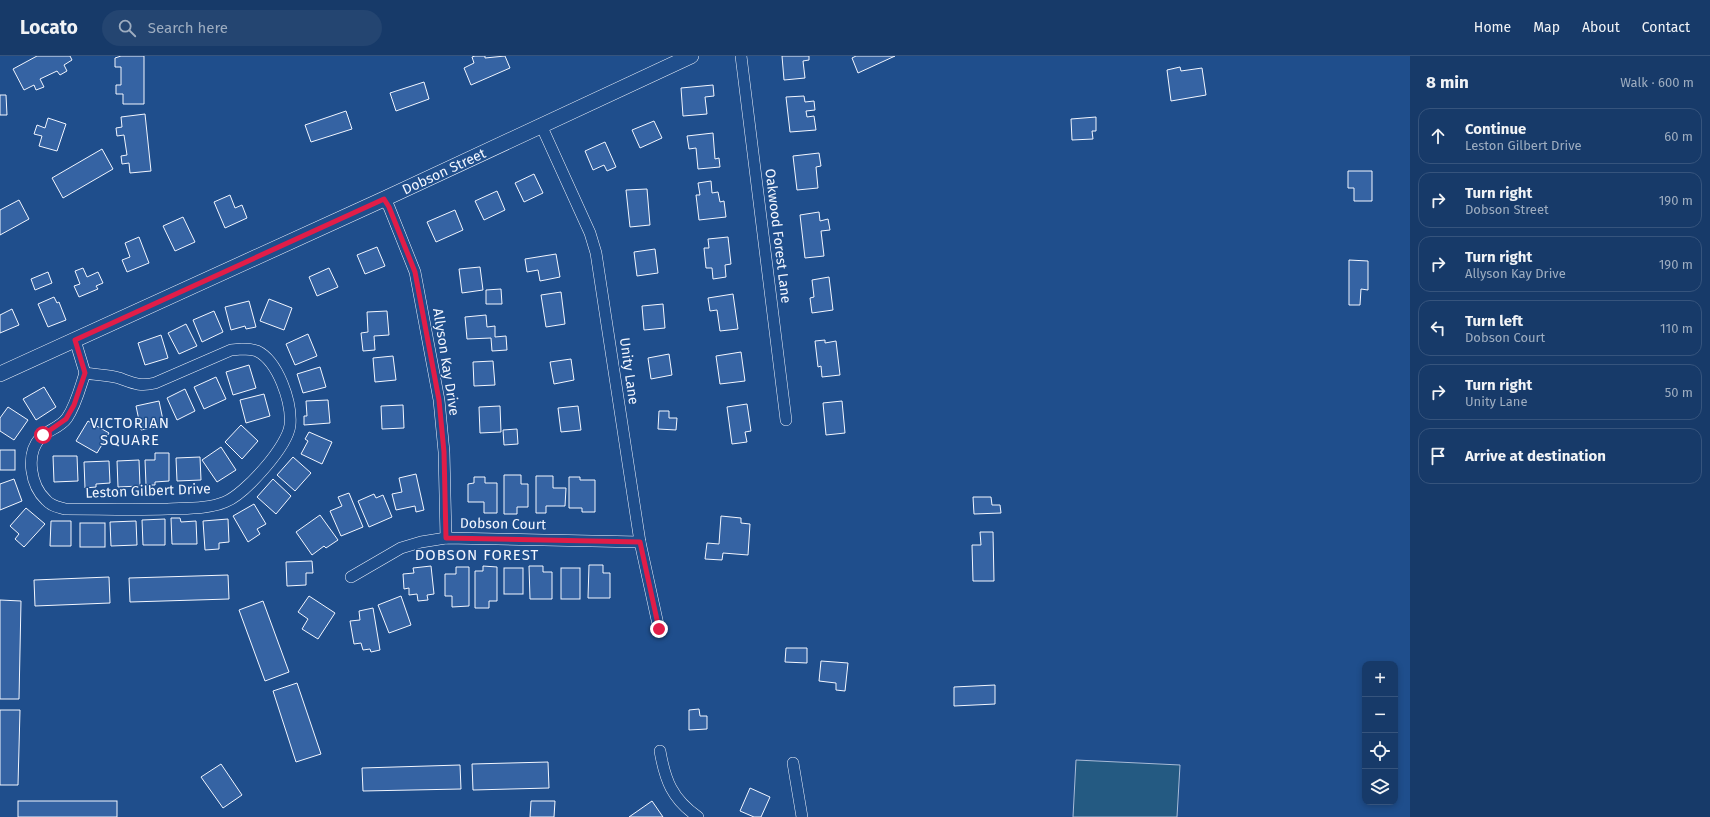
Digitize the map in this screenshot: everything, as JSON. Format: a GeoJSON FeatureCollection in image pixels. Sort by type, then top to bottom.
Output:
{"type":"FeatureCollection","features":[{"type":"Feature","properties":{"kind":"street","name":"Dobson Street"},"geometry":{"type":"LineString","coordinates":[[0,374],[384,199],[691,56]]}},
{"type":"Feature","properties":{"kind":"street","name":"Oakwood Forest Lane"},"geometry":{"type":"LineString","coordinates":[[741,56],[786,420]]}},
{"type":"Feature","properties":{"kind":"street","name":"Unity Lane"},"geometry":{"type":"LineString","coordinates":[[541,125],[590,233],[596,253],[640,542],[659,629]]}},
{"type":"Feature","properties":{"kind":"street","name":"Allyson Kay Drive"},"geometry":{"type":"LineString","coordinates":[[384,199],[389,207],[415,272],[420,294],[439,400],[444,452],[446,538]]}},
{"type":"Feature","properties":{"kind":"street"},"geometry":{"type":"LineString","coordinates":[[75,340],[85,373]]}},
{"type":"Feature","properties":{"kind":"street","name":"Leston Gilbert Drive"},"geometry":{"type":"LineString","coordinates":[[231,350],[253,350],[262,355],[277,371],[289,408],[289,430],[270,461],[251,484],[234,498],[224,503],[192,508],[136,510],[65,509],[54,506],[45,500],[36,486],[32,464],[33,454],[40,438],[66,419],[74,405],[85,373],[118,378],[128,383],[144,386],[155,383],[231,350]]}},
{"type":"Feature","properties":{"kind":"street","name":"Dobson Court"},"geometry":{"type":"LineString","coordinates":[[351,577],[402,548],[421,542],[446,538],[640,542]]}},
{"type":"Feature","properties":{"kind":"street"},"geometry":{"type":"LineString","coordinates":[[660,751],[664,775],[673,794],[696,817]]}},
{"type":"Feature","properties":{"kind":"street"},"geometry":{"type":"LineString","coordinates":[[793,763],[802,817]]}},
{"type":"Feature","properties":{"kind":"shaded area"},"geometry":{"type":"Polygon","coordinates":[[[1076,760],[1180,765],[1177,817],[1073,817],[1076,760]]]}},
{"type":"Feature","properties":{"kind":"building"},"geometry":{"type":"Polygon","coordinates":[[[37,56],[70,56],[72,60],[64,65],[67,71],[60,75],[57,71],[40,79],[44,87],[36,90],[34,85],[24,90],[13,69],[37,56]]]}},
{"type":"Feature","properties":{"kind":"building"},"geometry":{"type":"Polygon","coordinates":[[[121,56],[144,56],[144,104],[123,104],[123,94],[116,94],[116,85],[121,85],[121,67],[115,67],[115,58],[121,56]]]}},
{"type":"Feature","properties":{"kind":"building"},"geometry":{"type":"Polygon","coordinates":[[[485,56],[485,58],[505,56],[510,68],[471,85],[464,68],[474,63],[472,57],[485,56]]]}},
{"type":"Feature","properties":{"kind":"building"},"geometry":{"type":"Polygon","coordinates":[[[782,56],[809,56],[809,60],[803,61],[805,78],[784,80],[782,56]]]}},
{"type":"Feature","properties":{"kind":"building"},"geometry":{"type":"Polygon","coordinates":[[[856,56],[895,56],[858,73],[852,58],[856,56]]]}},
{"type":"Feature","properties":{"kind":"building"},"geometry":{"type":"Polygon","coordinates":[[[1180,67],[1181,71],[1202,68],[1206,95],[1171,101],[1167,70],[1180,67]]]}},
{"type":"Feature","properties":{"kind":"building"},"geometry":{"type":"Polygon","coordinates":[[[424,82],[429,99],[396,111],[390,93],[424,82]]]}},
{"type":"Feature","properties":{"kind":"building"},"geometry":{"type":"Polygon","coordinates":[[[713,85],[714,96],[705,97],[707,114],[683,116],[681,88],[713,85]]]}},
{"type":"Feature","properties":{"kind":"building"},"geometry":{"type":"Polygon","coordinates":[[[0,95],[6,95],[7,115],[0,115],[0,95]]]}},
{"type":"Feature","properties":{"kind":"building"},"geometry":{"type":"Polygon","coordinates":[[[804,96],[805,102],[814,101],[815,110],[806,111],[807,117],[814,116],[816,130],[790,132],[786,97],[804,96]]]}},
{"type":"Feature","properties":{"kind":"building"},"geometry":{"type":"Polygon","coordinates":[[[346,111],[352,129],[311,142],[305,125],[346,111]]]}},
{"type":"Feature","properties":{"kind":"building"},"geometry":{"type":"Polygon","coordinates":[[[145,114],[151,171],[130,173],[129,163],[122,164],[121,156],[127,155],[124,135],[117,136],[116,128],[122,127],[121,117],[145,114]]]}},
{"type":"Feature","properties":{"kind":"building"},"geometry":{"type":"Polygon","coordinates":[[[1096,117],[1096,131],[1092,131],[1093,139],[1072,140],[1071,119],[1096,117]]]}},
{"type":"Feature","properties":{"kind":"building"},"geometry":{"type":"Polygon","coordinates":[[[48,118],[66,124],[57,151],[39,146],[42,136],[34,134],[37,125],[45,128],[48,118]]]}},
{"type":"Feature","properties":{"kind":"building"},"geometry":{"type":"Polygon","coordinates":[[[654,121],[662,138],[640,148],[632,130],[654,121]]]}},
{"type":"Feature","properties":{"kind":"building"},"geometry":{"type":"Polygon","coordinates":[[[713,133],[715,159],[719,158],[720,167],[698,169],[696,148],[689,149],[687,136],[713,133]]]}},
{"type":"Feature","properties":{"kind":"building"},"geometry":{"type":"Polygon","coordinates":[[[605,142],[616,167],[607,171],[604,165],[593,170],[585,151],[605,142]]]}},
{"type":"Feature","properties":{"kind":"building"},"geometry":{"type":"Polygon","coordinates":[[[102,149],[113,169],[63,198],[52,178],[102,149]]]}},
{"type":"Feature","properties":{"kind":"building"},"geometry":{"type":"Polygon","coordinates":[[[819,153],[821,166],[816,167],[818,188],[797,190],[793,156],[819,153]]]}},
{"type":"Feature","properties":{"kind":"building"},"geometry":{"type":"Polygon","coordinates":[[[1348,171],[1372,171],[1372,201],[1354,201],[1354,188],[1348,188],[1348,171]]]}},
{"type":"Feature","properties":{"kind":"building"},"geometry":{"type":"Polygon","coordinates":[[[534,174],[543,193],[524,202],[515,183],[534,174]]]}},
{"type":"Feature","properties":{"kind":"building"},"geometry":{"type":"Polygon","coordinates":[[[711,181],[712,193],[718,192],[720,202],[724,201],[726,217],[699,220],[696,195],[700,195],[698,183],[711,181]]]}},
{"type":"Feature","properties":{"kind":"building"},"geometry":{"type":"Polygon","coordinates":[[[647,189],[650,225],[630,227],[626,190],[647,189]]]}},
{"type":"Feature","properties":{"kind":"building"},"geometry":{"type":"Polygon","coordinates":[[[497,191],[505,210],[484,220],[475,201],[497,191]]]}},
{"type":"Feature","properties":{"kind":"building"},"geometry":{"type":"Polygon","coordinates":[[[230,195],[235,208],[242,205],[247,218],[225,228],[214,202],[230,195]]]}},
{"type":"Feature","properties":{"kind":"building"},"geometry":{"type":"Polygon","coordinates":[[[19,200],[29,219],[0,235],[0,210],[19,200]]]}},
{"type":"Feature","properties":{"kind":"building"},"geometry":{"type":"Polygon","coordinates":[[[455,210],[463,230],[436,242],[427,222],[455,210]]]}},
{"type":"Feature","properties":{"kind":"building"},"geometry":{"type":"Polygon","coordinates":[[[819,212],[820,221],[828,219],[830,230],[821,231],[824,256],[805,258],[800,215],[819,212]]]}},
{"type":"Feature","properties":{"kind":"building"},"geometry":{"type":"Polygon","coordinates":[[[183,217],[195,242],[175,251],[163,226],[183,217]]]}},
{"type":"Feature","properties":{"kind":"building"},"geometry":{"type":"Polygon","coordinates":[[[139,237],[149,263],[127,272],[122,260],[130,257],[125,243],[139,237]]]}},
{"type":"Feature","properties":{"kind":"building"},"geometry":{"type":"Polygon","coordinates":[[[728,237],[731,264],[725,265],[726,277],[713,279],[712,268],[706,268],[704,248],[709,248],[708,239],[728,237]]]}},
{"type":"Feature","properties":{"kind":"building"},"geometry":{"type":"Polygon","coordinates":[[[377,247],[385,266],[365,274],[357,255],[377,247]]]}},
{"type":"Feature","properties":{"kind":"building"},"geometry":{"type":"Polygon","coordinates":[[[655,249],[658,273],[637,276],[634,252],[655,249]]]}},
{"type":"Feature","properties":{"kind":"building"},"geometry":{"type":"Polygon","coordinates":[[[556,254],[560,277],[540,281],[538,270],[527,272],[525,259],[556,254]]]}},
{"type":"Feature","properties":{"kind":"building"},"geometry":{"type":"Polygon","coordinates":[[[1349,260],[1368,261],[1368,290],[1361,289],[1360,305],[1349,305],[1349,260]]]}},
{"type":"Feature","properties":{"kind":"building"},"geometry":{"type":"Polygon","coordinates":[[[480,267],[483,290],[462,293],[459,269],[480,267]]]}},
{"type":"Feature","properties":{"kind":"building"},"geometry":{"type":"Polygon","coordinates":[[[83,268],[87,277],[98,272],[103,283],[96,286],[98,289],[79,297],[74,286],[80,284],[75,271],[83,268]]]}},
{"type":"Feature","properties":{"kind":"building"},"geometry":{"type":"Polygon","coordinates":[[[329,268],[338,287],[317,296],[309,277],[329,268]]]}},
{"type":"Feature","properties":{"kind":"building"},"geometry":{"type":"Polygon","coordinates":[[[48,272],[52,283],[35,290],[31,279],[48,272]]]}},
{"type":"Feature","properties":{"kind":"building"},"geometry":{"type":"Polygon","coordinates":[[[829,277],[833,310],[812,313],[810,298],[814,297],[812,280],[829,277]]]}},
{"type":"Feature","properties":{"kind":"building"},"geometry":{"type":"Polygon","coordinates":[[[501,289],[502,304],[486,304],[486,290],[501,289]]]}},
{"type":"Feature","properties":{"kind":"building"},"geometry":{"type":"Polygon","coordinates":[[[561,292],[565,324],[546,327],[541,295],[561,292]]]}},
{"type":"Feature","properties":{"kind":"building"},"geometry":{"type":"Polygon","coordinates":[[[733,294],[738,329],[720,331],[717,310],[710,311],[708,298],[733,294]]]}},
{"type":"Feature","properties":{"kind":"building"},"geometry":{"type":"Polygon","coordinates":[[[54,297],[57,303],[59,302],[66,320],[48,327],[38,304],[54,297]]]}},
{"type":"Feature","properties":{"kind":"building"},"geometry":{"type":"Polygon","coordinates":[[[269,299],[292,308],[284,330],[260,321],[269,299]]]}},
{"type":"Feature","properties":{"kind":"building"},"geometry":{"type":"Polygon","coordinates":[[[249,301],[256,327],[246,329],[245,326],[231,330],[225,307],[249,301]]]}},
{"type":"Feature","properties":{"kind":"building"},"geometry":{"type":"Polygon","coordinates":[[[663,304],[665,328],[644,330],[642,306],[663,304]]]}},
{"type":"Feature","properties":{"kind":"building"},"geometry":{"type":"Polygon","coordinates":[[[12,309],[19,325],[0,333],[0,315],[12,309]]]}},
{"type":"Feature","properties":{"kind":"building"},"geometry":{"type":"Polygon","coordinates":[[[214,311],[223,332],[202,342],[193,320],[214,311]]]}},
{"type":"Feature","properties":{"kind":"building"},"geometry":{"type":"Polygon","coordinates":[[[387,311],[389,335],[374,336],[375,350],[363,351],[361,333],[368,332],[367,312],[387,311]]]}},
{"type":"Feature","properties":{"kind":"building"},"geometry":{"type":"Polygon","coordinates":[[[486,315],[487,327],[495,326],[495,337],[506,336],[507,350],[492,351],[491,338],[467,339],[465,317],[486,315]]]}},
{"type":"Feature","properties":{"kind":"building"},"geometry":{"type":"Polygon","coordinates":[[[186,324],[197,346],[179,354],[168,333],[186,324]]]}},
{"type":"Feature","properties":{"kind":"building"},"geometry":{"type":"Polygon","coordinates":[[[308,334],[317,356],[295,365],[286,344],[308,334]]]}},
{"type":"Feature","properties":{"kind":"building"},"geometry":{"type":"Polygon","coordinates":[[[161,335],[168,358],[145,365],[138,343],[161,335]]]}},
{"type":"Feature","properties":{"kind":"building"},"geometry":{"type":"Polygon","coordinates":[[[825,340],[825,343],[836,341],[840,375],[822,377],[821,366],[818,367],[815,341],[825,340]]]}},
{"type":"Feature","properties":{"kind":"building"},"geometry":{"type":"Polygon","coordinates":[[[741,352],[745,381],[720,384],[716,356],[741,352]]]}},
{"type":"Feature","properties":{"kind":"building"},"geometry":{"type":"Polygon","coordinates":[[[669,354],[672,375],[651,379],[648,358],[669,354]]]}},
{"type":"Feature","properties":{"kind":"building"},"geometry":{"type":"Polygon","coordinates":[[[393,356],[396,380],[375,382],[373,358],[393,356]]]}},
{"type":"Feature","properties":{"kind":"building"},"geometry":{"type":"Polygon","coordinates":[[[571,359],[574,380],[554,384],[550,362],[571,359]]]}},
{"type":"Feature","properties":{"kind":"building"},"geometry":{"type":"Polygon","coordinates":[[[493,361],[495,385],[474,386],[473,362],[493,361]]]}},
{"type":"Feature","properties":{"kind":"building"},"geometry":{"type":"Polygon","coordinates":[[[249,365],[256,388],[233,395],[226,372],[249,365]]]}},
{"type":"Feature","properties":{"kind":"building"},"geometry":{"type":"Polygon","coordinates":[[[320,367],[326,387],[303,393],[297,374],[320,367]]]}},
{"type":"Feature","properties":{"kind":"building"},"geometry":{"type":"Polygon","coordinates":[[[216,377],[226,399],[204,409],[194,387],[216,377]]]}},
{"type":"Feature","properties":{"kind":"building"},"geometry":{"type":"Polygon","coordinates":[[[44,387],[56,407],[36,420],[23,399],[44,387]]]}},
{"type":"Feature","properties":{"kind":"building"},"geometry":{"type":"Polygon","coordinates":[[[185,389],[195,411],[177,420],[167,398],[185,389]]]}},
{"type":"Feature","properties":{"kind":"building"},"geometry":{"type":"Polygon","coordinates":[[[264,394],[270,416],[246,423],[240,400],[264,394]]]}},
{"type":"Feature","properties":{"kind":"building"},"geometry":{"type":"Polygon","coordinates":[[[328,400],[330,423],[304,425],[304,416],[307,416],[306,401],[328,400]]]}},
{"type":"Feature","properties":{"kind":"building"},"geometry":{"type":"Polygon","coordinates":[[[159,401],[164,425],[141,430],[136,406],[159,401]]]}},
{"type":"Feature","properties":{"kind":"building"},"geometry":{"type":"Polygon","coordinates":[[[842,401],[845,433],[826,435],[823,403],[842,401]]]}},
{"type":"Feature","properties":{"kind":"building"},"geometry":{"type":"Polygon","coordinates":[[[747,404],[751,431],[745,432],[747,442],[732,444],[727,407],[747,404]]]}},
{"type":"Feature","properties":{"kind":"building"},"geometry":{"type":"Polygon","coordinates":[[[403,405],[404,428],[382,429],[381,406],[403,405]]]}},
{"type":"Feature","properties":{"kind":"building"},"geometry":{"type":"Polygon","coordinates":[[[500,406],[501,432],[480,433],[479,407],[500,406]]]}},
{"type":"Feature","properties":{"kind":"building"},"geometry":{"type":"Polygon","coordinates":[[[578,406],[581,430],[561,432],[558,408],[578,406]]]}},
{"type":"Feature","properties":{"kind":"building"},"geometry":{"type":"Polygon","coordinates":[[[8,407],[28,420],[14,440],[0,431],[0,418],[8,407]]]}},
{"type":"Feature","properties":{"kind":"building"},"geometry":{"type":"Polygon","coordinates":[[[659,411],[669,411],[669,418],[677,418],[676,430],[658,429],[659,411]]]}},
{"type":"Feature","properties":{"kind":"building"},"geometry":{"type":"Polygon","coordinates":[[[88,421],[109,433],[97,453],[76,441],[88,421]]]}},
{"type":"Feature","properties":{"kind":"building"},"geometry":{"type":"Polygon","coordinates":[[[241,425],[258,441],[242,459],[225,442],[241,425]]]}},
{"type":"Feature","properties":{"kind":"building"},"geometry":{"type":"Polygon","coordinates":[[[517,429],[518,444],[504,445],[503,430],[517,429]]]}},
{"type":"Feature","properties":{"kind":"building"},"geometry":{"type":"Polygon","coordinates":[[[309,432],[332,442],[322,464],[301,454],[308,441],[305,439],[309,432]]]}},
{"type":"Feature","properties":{"kind":"building"},"geometry":{"type":"Polygon","coordinates":[[[221,447],[236,470],[217,482],[202,460],[221,447]]]}},
{"type":"Feature","properties":{"kind":"building"},"geometry":{"type":"Polygon","coordinates":[[[0,450],[15,450],[15,470],[0,470],[0,450]]]}},
{"type":"Feature","properties":{"kind":"building"},"geometry":{"type":"Polygon","coordinates":[[[155,453],[169,453],[169,481],[155,482],[155,485],[146,485],[145,460],[155,460],[155,453]]]}},
{"type":"Feature","properties":{"kind":"building"},"geometry":{"type":"Polygon","coordinates":[[[53,456],[77,456],[78,481],[54,482],[53,456]]]}},
{"type":"Feature","properties":{"kind":"building"},"geometry":{"type":"Polygon","coordinates":[[[200,457],[201,480],[177,481],[176,458],[200,457]]]}},
{"type":"Feature","properties":{"kind":"building"},"geometry":{"type":"Polygon","coordinates":[[[293,457],[311,473],[295,491],[277,475],[293,457]]]}},
{"type":"Feature","properties":{"kind":"building"},"geometry":{"type":"Polygon","coordinates":[[[139,460],[140,486],[118,487],[117,461],[139,460]]]}},
{"type":"Feature","properties":{"kind":"building"},"geometry":{"type":"Polygon","coordinates":[[[109,461],[110,483],[96,484],[96,487],[85,488],[84,462],[109,461]]]}},
{"type":"Feature","properties":{"kind":"building"},"geometry":{"type":"Polygon","coordinates":[[[416,474],[424,510],[416,512],[415,506],[396,510],[392,494],[402,492],[399,478],[416,474]]]}},
{"type":"Feature","properties":{"kind":"building"},"geometry":{"type":"Polygon","coordinates":[[[504,475],[521,475],[521,484],[528,484],[528,507],[517,507],[517,514],[504,514],[504,475]]]}},
{"type":"Feature","properties":{"kind":"building"},"geometry":{"type":"Polygon","coordinates":[[[536,476],[553,476],[553,488],[566,488],[565,506],[546,506],[546,513],[536,513],[536,476]]]}},
{"type":"Feature","properties":{"kind":"building"},"geometry":{"type":"Polygon","coordinates":[[[474,477],[485,477],[485,483],[497,483],[497,513],[484,513],[484,502],[468,502],[468,484],[474,483],[474,477]]]}},
{"type":"Feature","properties":{"kind":"building"},"geometry":{"type":"Polygon","coordinates":[[[569,477],[580,477],[580,480],[595,480],[595,512],[582,512],[582,508],[569,508],[569,477]]]}},
{"type":"Feature","properties":{"kind":"building"},"geometry":{"type":"Polygon","coordinates":[[[14,479],[22,501],[0,510],[0,484],[14,479]]]}},
{"type":"Feature","properties":{"kind":"building"},"geometry":{"type":"Polygon","coordinates":[[[273,479],[291,496],[276,514],[257,497],[273,479]]]}},
{"type":"Feature","properties":{"kind":"building"},"geometry":{"type":"Polygon","coordinates":[[[349,493],[363,527],[341,536],[330,511],[342,506],[338,497],[349,493]]]}},
{"type":"Feature","properties":{"kind":"building"},"geometry":{"type":"Polygon","coordinates":[[[374,494],[376,498],[383,495],[392,517],[369,527],[358,501],[374,494]]]}},
{"type":"Feature","properties":{"kind":"building"},"geometry":{"type":"Polygon","coordinates":[[[973,497],[991,497],[992,505],[1000,505],[1001,513],[974,514],[973,497]]]}},
{"type":"Feature","properties":{"kind":"building"},"geometry":{"type":"Polygon","coordinates":[[[254,504],[266,524],[257,529],[260,534],[248,542],[233,516],[254,504]]]}},
{"type":"Feature","properties":{"kind":"building"},"geometry":{"type":"Polygon","coordinates":[[[26,508],[45,524],[24,547],[15,539],[19,534],[10,526],[26,508]]]}},
{"type":"Feature","properties":{"kind":"building"},"geometry":{"type":"Polygon","coordinates":[[[320,515],[338,540],[326,548],[324,546],[312,555],[296,532],[320,515]]]}},
{"type":"Feature","properties":{"kind":"building"},"geometry":{"type":"Polygon","coordinates":[[[721,516],[741,518],[741,523],[750,524],[748,555],[723,553],[722,560],[705,559],[707,543],[719,544],[721,516]]]}},
{"type":"Feature","properties":{"kind":"building"},"geometry":{"type":"Polygon","coordinates":[[[171,518],[180,518],[181,522],[196,521],[197,544],[172,544],[171,518]]]}},
{"type":"Feature","properties":{"kind":"building"},"geometry":{"type":"Polygon","coordinates":[[[165,519],[165,545],[143,545],[142,520],[165,519]]]}},
{"type":"Feature","properties":{"kind":"building"},"geometry":{"type":"Polygon","coordinates":[[[228,519],[229,542],[219,543],[219,549],[205,550],[203,521],[228,519]]]}},
{"type":"Feature","properties":{"kind":"building"},"geometry":{"type":"Polygon","coordinates":[[[51,521],[71,521],[71,546],[50,546],[51,521]]]}},
{"type":"Feature","properties":{"kind":"building"},"geometry":{"type":"Polygon","coordinates":[[[136,521],[137,545],[111,546],[110,522],[136,521]]]}},
{"type":"Feature","properties":{"kind":"building"},"geometry":{"type":"Polygon","coordinates":[[[80,523],[105,523],[105,547],[80,547],[80,523]]]}},
{"type":"Feature","properties":{"kind":"building"},"geometry":{"type":"Polygon","coordinates":[[[980,532],[993,532],[994,581],[973,581],[972,545],[981,545],[980,532]]]}},
{"type":"Feature","properties":{"kind":"building"},"geometry":{"type":"Polygon","coordinates":[[[312,561],[313,573],[306,573],[306,585],[287,586],[286,562],[312,561]]]}},
{"type":"Feature","properties":{"kind":"building"},"geometry":{"type":"Polygon","coordinates":[[[589,565],[603,565],[603,573],[610,573],[610,598],[588,598],[589,565]]]}},
{"type":"Feature","properties":{"kind":"building"},"geometry":{"type":"Polygon","coordinates":[[[431,566],[434,594],[427,595],[428,600],[418,601],[417,594],[409,595],[409,588],[404,589],[403,574],[414,573],[413,568],[431,566]]]}},
{"type":"Feature","properties":{"kind":"building"},"geometry":{"type":"Polygon","coordinates":[[[483,566],[497,567],[497,601],[489,601],[489,608],[475,608],[475,571],[483,571],[483,566]]]}},
{"type":"Feature","properties":{"kind":"building"},"geometry":{"type":"Polygon","coordinates":[[[529,566],[543,566],[543,572],[552,572],[552,599],[530,599],[529,566]]]}},
{"type":"Feature","properties":{"kind":"building"},"geometry":{"type":"Polygon","coordinates":[[[456,567],[469,567],[469,606],[452,607],[452,596],[445,596],[445,574],[456,574],[456,567]]]}},
{"type":"Feature","properties":{"kind":"building"},"geometry":{"type":"Polygon","coordinates":[[[504,568],[523,568],[523,594],[504,594],[504,568]]]}},
{"type":"Feature","properties":{"kind":"building"},"geometry":{"type":"Polygon","coordinates":[[[561,568],[580,568],[580,599],[561,599],[561,568]]]}},
{"type":"Feature","properties":{"kind":"building"},"geometry":{"type":"Polygon","coordinates":[[[228,575],[229,599],[130,602],[129,578],[228,575]]]}},
{"type":"Feature","properties":{"kind":"building"},"geometry":{"type":"Polygon","coordinates":[[[109,577],[110,603],[35,606],[34,580],[109,577]]]}},
{"type":"Feature","properties":{"kind":"building"},"geometry":{"type":"Polygon","coordinates":[[[309,596],[335,613],[318,639],[302,629],[308,619],[298,612],[309,596]]]}},
{"type":"Feature","properties":{"kind":"building"},"geometry":{"type":"Polygon","coordinates":[[[401,596],[411,625],[389,633],[378,605],[401,596]]]}},
{"type":"Feature","properties":{"kind":"building"},"geometry":{"type":"Polygon","coordinates":[[[0,600],[21,601],[19,699],[0,699],[0,600]]]}},
{"type":"Feature","properties":{"kind":"building"},"geometry":{"type":"Polygon","coordinates":[[[263,601],[289,672],[265,681],[239,610],[263,601]]]}},
{"type":"Feature","properties":{"kind":"building"},"geometry":{"type":"Polygon","coordinates":[[[373,608],[380,650],[371,652],[370,649],[363,650],[361,643],[354,644],[350,621],[360,620],[359,611],[373,608]]]}},
{"type":"Feature","properties":{"kind":"building"},"geometry":{"type":"Polygon","coordinates":[[[786,648],[807,648],[807,663],[785,662],[786,648]]]}},
{"type":"Feature","properties":{"kind":"building"},"geometry":{"type":"Polygon","coordinates":[[[821,661],[848,663],[845,691],[836,690],[836,683],[819,681],[821,661]]]}},
{"type":"Feature","properties":{"kind":"building"},"geometry":{"type":"Polygon","coordinates":[[[297,683],[321,754],[296,762],[273,691],[297,683]]]}},
{"type":"Feature","properties":{"kind":"building"},"geometry":{"type":"Polygon","coordinates":[[[995,685],[995,704],[954,706],[954,687],[995,685]]]}},
{"type":"Feature","properties":{"kind":"building"},"geometry":{"type":"Polygon","coordinates":[[[699,709],[700,716],[707,716],[707,729],[689,730],[689,710],[699,709]]]}},
{"type":"Feature","properties":{"kind":"building"},"geometry":{"type":"Polygon","coordinates":[[[0,710],[20,710],[18,785],[0,785],[0,710]]]}},
{"type":"Feature","properties":{"kind":"building"},"geometry":{"type":"Polygon","coordinates":[[[548,762],[549,788],[473,790],[472,764],[548,762]]]}},
{"type":"Feature","properties":{"kind":"building"},"geometry":{"type":"Polygon","coordinates":[[[221,764],[242,795],[223,808],[201,777],[221,764]]]}},
{"type":"Feature","properties":{"kind":"building"},"geometry":{"type":"Polygon","coordinates":[[[460,765],[461,789],[363,791],[362,768],[460,765]]]}},
{"type":"Feature","properties":{"kind":"building"},"geometry":{"type":"Polygon","coordinates":[[[750,788],[770,797],[761,817],[754,817],[740,811],[750,788]]]}},
{"type":"Feature","properties":{"kind":"building"},"geometry":{"type":"Polygon","coordinates":[[[18,801],[117,801],[117,817],[18,817],[18,801]]]}},
{"type":"Feature","properties":{"kind":"building"},"geometry":{"type":"Polygon","coordinates":[[[531,801],[555,801],[554,817],[530,817],[531,801]]]}},
{"type":"Feature","properties":{"kind":"building"},"geometry":{"type":"Polygon","coordinates":[[[652,801],[663,817],[629,817],[652,801]]]}},
{"type":"Feature","properties":{"kind":"district","name":"VICTORIAN SQUARE"},"geometry":{"type":"Point","coordinates":[130,432]}},
{"type":"Feature","properties":{"kind":"district","name":"DOBSON FOREST"},"geometry":{"type":"Point","coordinates":[477,555]}},
{"type":"Feature","properties":{"kind":"route"},"geometry":{"type":"LineString","coordinates":[[43,435],[66,419],[74,405],[85,373],[75,340],[384,199],[389,207],[415,272],[420,294],[439,400],[444,452],[446,538],[640,542],[659,629]]}}]}
